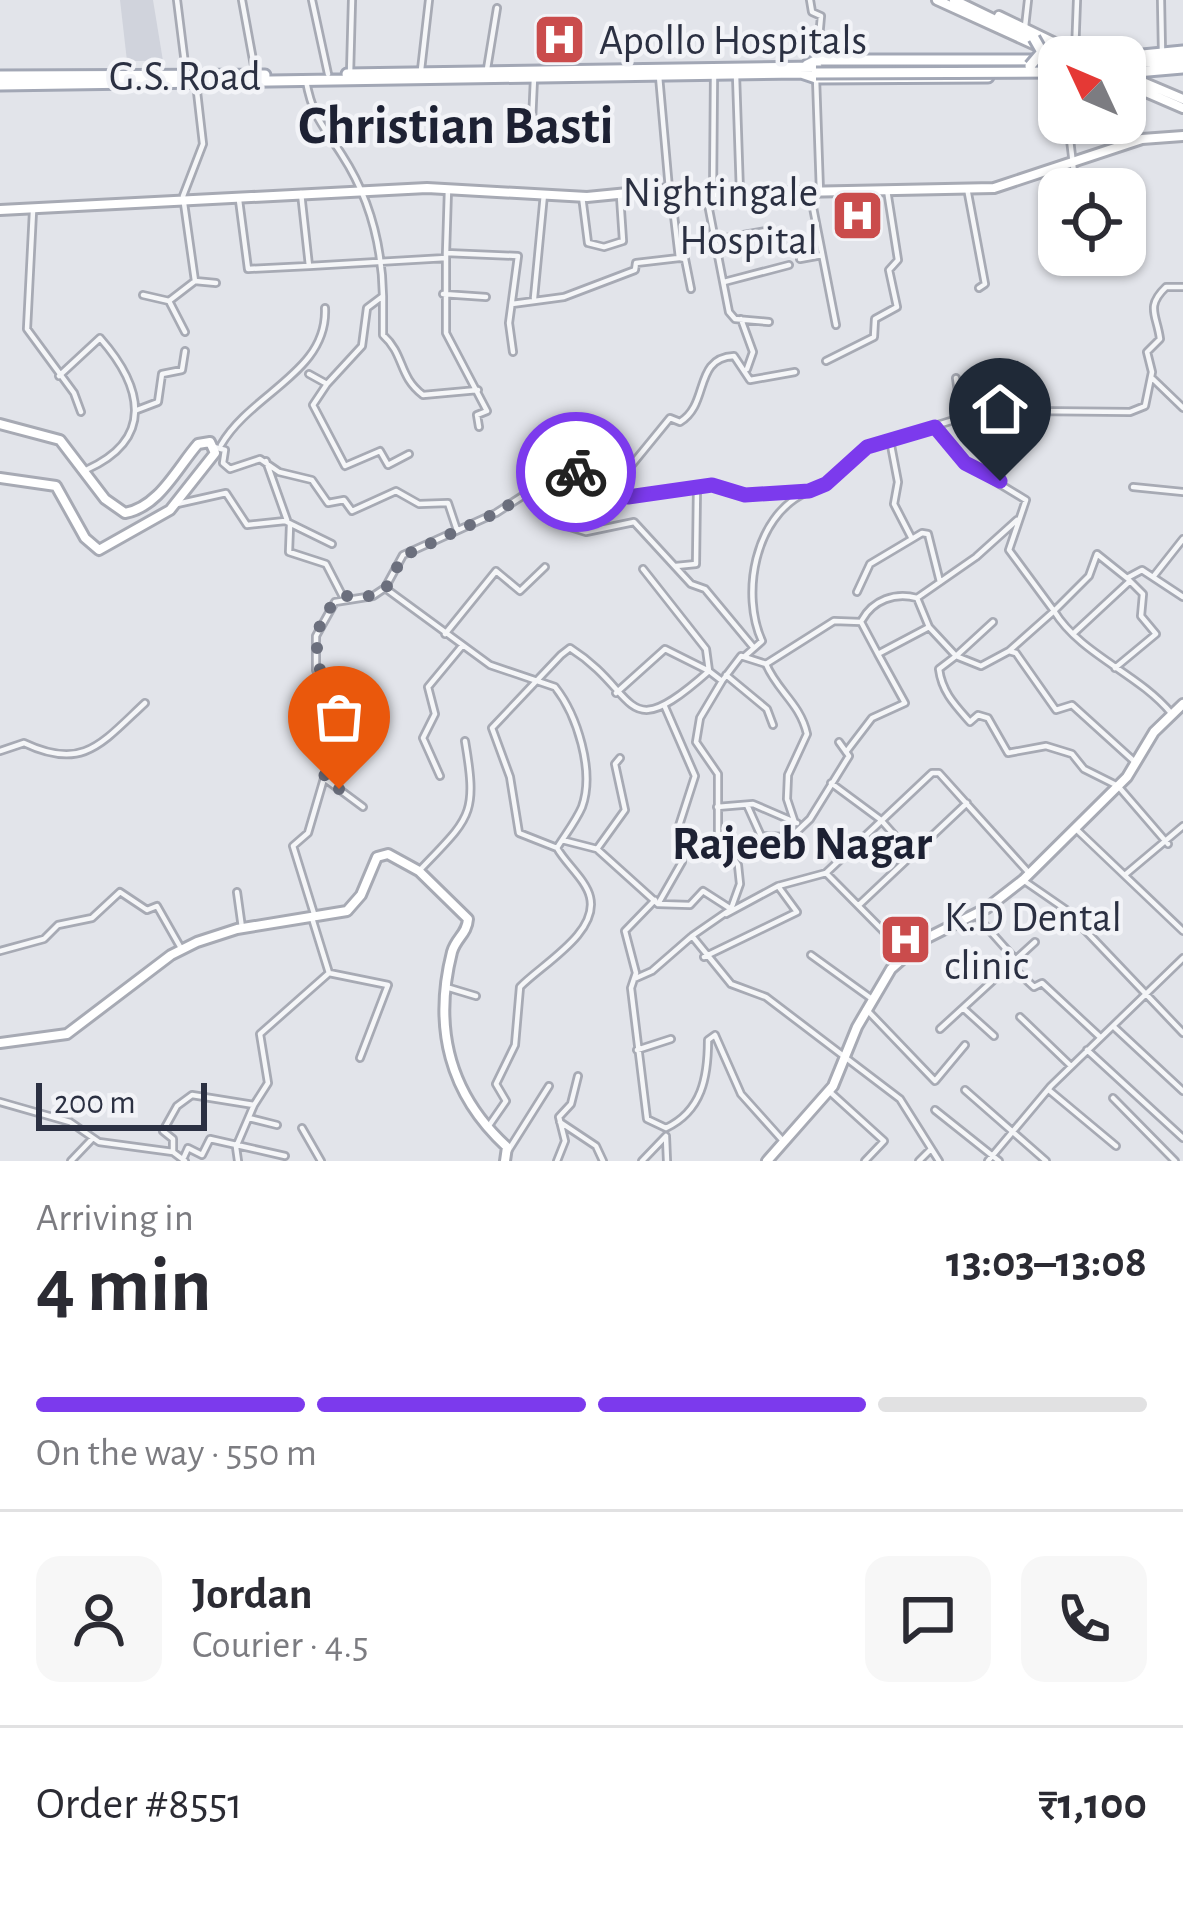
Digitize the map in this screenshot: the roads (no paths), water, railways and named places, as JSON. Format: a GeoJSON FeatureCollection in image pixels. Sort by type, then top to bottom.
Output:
{"type":"FeatureCollection","features":[{"type":"Feature","properties":{"kind":"main road"},"geometry":{"type":"LineString","coordinates":[[1017,76],[1024,62],[1042,52],[1032,40]]}},
{"type":"Feature","properties":{"kind":"main road"},"geometry":{"type":"LineString","coordinates":[[1146,60],[1162,52],[1183,51]]}},
{"type":"Feature","properties":{"kind":"main road"},"geometry":{"type":"LineString","coordinates":[[816,70],[1038,64]]}},
{"type":"Feature","properties":{"kind":"main road"},"geometry":{"type":"LineString","coordinates":[[1146,68],[1183,65]]}},
{"type":"Feature","properties":{"kind":"main road"},"geometry":{"type":"LineString","coordinates":[[1147,76],[1183,65]]}},
{"type":"Feature","properties":{"kind":"main road"},"geometry":{"type":"LineString","coordinates":[[802,70],[1038,66]]}},
{"type":"Feature","properties":{"kind":"main road","name":"G.S. Road"},"geometry":{"type":"LineString","coordinates":[[0,85],[421,70],[802,70]]}},
{"type":"Feature","properties":{"kind":"main road","name":"G.S. Road"},"geometry":{"type":"LineString","coordinates":[[0,76],[305,80],[736,75],[802,70]]}},
{"type":"Feature","properties":{"kind":"main road"},"geometry":{"type":"LineString","coordinates":[[816,70],[1017,76],[1038,71]]}},
{"type":"Feature","properties":{"kind":"street"},"geometry":{"type":"LineString","coordinates":[[177,0],[203,144],[183,196],[195,281]]}},
{"type":"Feature","properties":{"kind":"street"},"geometry":{"type":"LineString","coordinates":[[242,0],[256,75]]}},
{"type":"Feature","properties":{"kind":"street"},"geometry":{"type":"LineString","coordinates":[[312,0],[328,74]]}},
{"type":"Feature","properties":{"kind":"street"},"geometry":{"type":"LineString","coordinates":[[350,74],[352,0]]}},
{"type":"Feature","properties":{"kind":"street"},"geometry":{"type":"LineString","coordinates":[[421,70],[428,0]]}},
{"type":"Feature","properties":{"kind":"street"},"geometry":{"type":"LineString","coordinates":[[810,0],[812,12],[821,16],[815,192],[836,326]]}},
{"type":"Feature","properties":{"kind":"street"},"geometry":{"type":"LineString","coordinates":[[937,0],[1038,42]]}},
{"type":"Feature","properties":{"kind":"street"},"geometry":{"type":"LineString","coordinates":[[954,0],[1038,46]]}},
{"type":"Feature","properties":{"kind":"street"},"geometry":{"type":"LineString","coordinates":[[965,0],[1041,36]]}},
{"type":"Feature","properties":{"kind":"street"},"geometry":{"type":"LineString","coordinates":[[1025,27],[1028,0]]}},
{"type":"Feature","properties":{"kind":"street"},"geometry":{"type":"LineString","coordinates":[[1077,0],[1077,36]]}},
{"type":"Feature","properties":{"kind":"street"},"geometry":{"type":"LineString","coordinates":[[1161,0],[1162,52]]}},
{"type":"Feature","properties":{"kind":"street"},"geometry":{"type":"LineString","coordinates":[[487,69],[496,8]]}},
{"type":"Feature","properties":{"kind":"street"},"geometry":{"type":"LineString","coordinates":[[659,75],[679,258]]}},
{"type":"Feature","properties":{"kind":"street"},"geometry":{"type":"LineString","coordinates":[[714,75],[710,194],[729,313],[769,322]]}},
{"type":"Feature","properties":{"kind":"street"},"geometry":{"type":"LineString","coordinates":[[736,75],[740,193]]}},
{"type":"Feature","properties":{"kind":"street"},"geometry":{"type":"LineString","coordinates":[[1147,76],[1183,103]]}},
{"type":"Feature","properties":{"kind":"street"},"geometry":{"type":"LineString","coordinates":[[532,122],[534,78]]}},
{"type":"Feature","properties":{"kind":"street"},"geometry":{"type":"LineString","coordinates":[[305,80],[317,124],[342,154],[361,191],[382,260],[383,335],[397,346],[412,387],[423,395],[478,390]]}},
{"type":"Feature","properties":{"kind":"street"},"geometry":{"type":"LineString","coordinates":[[1146,82],[1183,103]]}},
{"type":"Feature","properties":{"kind":"street"},"geometry":{"type":"LineString","coordinates":[[0,210],[183,196],[448,189],[620,196],[670,190],[710,194],[994,188],[1142,139],[1183,136]]}},
{"type":"Feature","properties":{"kind":"street"},"geometry":{"type":"LineString","coordinates":[[1070,144],[1073,168]]}},
{"type":"Feature","properties":{"kind":"street"},"geometry":{"type":"LineString","coordinates":[[967,188],[985,284],[979,288]]}},
{"type":"Feature","properties":{"kind":"street"},"geometry":{"type":"LineString","coordinates":[[448,189],[446,333],[487,411],[477,415],[479,427]]}},
{"type":"Feature","properties":{"kind":"street"},"geometry":{"type":"LineString","coordinates":[[826,361],[874,338],[875,319],[897,307],[889,270],[898,260],[887,190]]}},
{"type":"Feature","properties":{"kind":"street"},"geometry":{"type":"LineString","coordinates":[[301,193],[309,266]]}},
{"type":"Feature","properties":{"kind":"street"},"geometry":{"type":"LineString","coordinates":[[238,194],[248,269],[518,256],[513,352]]}},
{"type":"Feature","properties":{"kind":"street"},"geometry":{"type":"LineString","coordinates":[[534,298],[544,194]]}},
{"type":"Feature","properties":{"kind":"street"},"geometry":{"type":"LineString","coordinates":[[582,196],[588,243],[604,248],[623,241],[620,196]]}},
{"type":"Feature","properties":{"kind":"street"},"geometry":{"type":"LineString","coordinates":[[33,205],[27,328],[81,412]]}},
{"type":"Feature","properties":{"kind":"street"},"geometry":{"type":"LineString","coordinates":[[715,240],[772,230]]}},
{"type":"Feature","properties":{"kind":"street"},"geometry":{"type":"LineString","coordinates":[[800,260],[822,255]]}},
{"type":"Feature","properties":{"kind":"street"},"geometry":{"type":"LineString","coordinates":[[512,304],[564,297],[635,270],[636,263],[679,258],[685,259],[691,289]]}},
{"type":"Feature","properties":{"kind":"street"},"geometry":{"type":"LineString","coordinates":[[723,282],[789,265]]}},
{"type":"Feature","properties":{"kind":"street"},"geometry":{"type":"LineString","coordinates":[[195,281],[216,283]]}},
{"type":"Feature","properties":{"kind":"street"},"geometry":{"type":"LineString","coordinates":[[143,295],[177,300],[195,281]]}},
{"type":"Feature","properties":{"kind":"street"},"geometry":{"type":"LineString","coordinates":[[634,979],[652,971],[731,909],[740,884],[738,865],[718,835],[718,774],[696,742],[700,718],[724,678],[762,641],[752,620],[758,557],[782,508],[826,484],[867,447],[890,439],[962,420],[988,422],[1031,412],[1130,412],[1145,406],[1151,378],[1147,352],[1160,339],[1151,307],[1166,287],[1183,287]]}},
{"type":"Feature","properties":{"kind":"street"},"geometry":{"type":"LineString","coordinates":[[443,294],[485,297]]}},
{"type":"Feature","properties":{"kind":"street"},"geometry":{"type":"LineString","coordinates":[[383,296],[367,308],[356,355],[313,405],[345,466],[380,451],[388,465],[409,454]]}},
{"type":"Feature","properties":{"kind":"street"},"geometry":{"type":"LineString","coordinates":[[169,301],[184,332]]}},
{"type":"Feature","properties":{"kind":"street"},"geometry":{"type":"LineString","coordinates":[[177,504],[250,406],[310,358],[326,330],[325,308]]}},
{"type":"Feature","properties":{"kind":"street"},"geometry":{"type":"LineString","coordinates":[[741,319],[753,352],[745,371]]}},
{"type":"Feature","properties":{"kind":"street"},"geometry":{"type":"LineString","coordinates":[[59,376],[100,338],[125,367],[137,410],[120,448],[86,470]]}},
{"type":"Feature","properties":{"kind":"street"},"geometry":{"type":"LineString","coordinates":[[137,410],[158,402],[162,374],[182,370],[185,351]]}},
{"type":"Feature","properties":{"kind":"street"},"geometry":{"type":"LineString","coordinates":[[612,489],[670,418],[680,422],[690,416],[699,401],[701,376],[718,358],[734,356],[750,380],[795,372]]}},
{"type":"Feature","properties":{"kind":"street"},"geometry":{"type":"LineString","coordinates":[[309,374],[327,384]]}},
{"type":"Feature","properties":{"kind":"street"},"geometry":{"type":"LineString","coordinates":[[956,378],[962,420]]}},
{"type":"Feature","properties":{"kind":"street"},"geometry":{"type":"LineString","coordinates":[[1151,378],[1183,408]]}},
{"type":"Feature","properties":{"kind":"street"},"geometry":{"type":"LineString","coordinates":[[0,424],[61,440],[105,499],[125,513],[140,510],[156,496],[206,440],[218,446],[230,469],[266,461]]}},
{"type":"Feature","properties":{"kind":"street"},"geometry":{"type":"LineString","coordinates":[[861,622],[868,608],[893,595],[917,598],[940,582],[1017,520],[1026,500],[965,463],[935,427]]}},
{"type":"Feature","properties":{"kind":"street"},"geometry":{"type":"LineString","coordinates":[[890,439],[898,482],[895,505],[911,537]]}},
{"type":"Feature","properties":{"kind":"street"},"geometry":{"type":"LineString","coordinates":[[266,461],[290,519],[289,552],[326,564],[343,596]]}},
{"type":"Feature","properties":{"kind":"street"},"geometry":{"type":"LineString","coordinates":[[266,461],[279,472],[312,480],[328,503],[344,500],[352,512],[396,491],[418,504],[448,503],[458,532]]}},
{"type":"Feature","properties":{"kind":"street"},"geometry":{"type":"LineString","coordinates":[[329,974],[293,846],[308,833],[324,778],[333,714],[316,670],[316,636],[324,616],[343,596],[373,596],[386,588],[403,556],[458,532],[563,470],[628,497],[697,487],[761,496],[809,491]]}},
{"type":"Feature","properties":{"kind":"street"},"geometry":{"type":"LineString","coordinates":[[0,478],[56,486],[90,545],[99,550],[177,504],[226,494],[247,525],[287,523],[332,544]]}},
{"type":"Feature","properties":{"kind":"street"},"geometry":{"type":"LineString","coordinates":[[676,566],[696,564],[697,487]]}},
{"type":"Feature","properties":{"kind":"street"},"geometry":{"type":"LineString","coordinates":[[1133,488],[1183,492]]}},
{"type":"Feature","properties":{"kind":"street"},"geometry":{"type":"LineString","coordinates":[[541,506],[551,521],[586,532],[634,522],[691,584],[705,589],[754,649]]}},
{"type":"Feature","properties":{"kind":"street"},"geometry":{"type":"LineString","coordinates":[[1017,520],[1019,531],[1009,550],[1054,610],[1115,668],[1152,689],[1171,712]]}},
{"type":"Feature","properties":{"kind":"street"},"geometry":{"type":"LineString","coordinates":[[857,592],[870,564],[887,558],[911,537],[928,534],[940,582]]}},
{"type":"Feature","properties":{"kind":"street"},"geometry":{"type":"LineString","coordinates":[[1153,577],[1183,539]]}},
{"type":"Feature","properties":{"kind":"street"},"geometry":{"type":"LineString","coordinates":[[917,598],[929,627],[956,656],[982,666],[1009,651],[1089,576],[1091,559],[1097,554],[1143,594],[1141,616],[1156,634],[1115,668]]}},
{"type":"Feature","properties":{"kind":"street"},"geometry":{"type":"LineString","coordinates":[[446,634],[496,571],[520,591],[545,567]]}},
{"type":"Feature","properties":{"kind":"street"},"geometry":{"type":"LineString","coordinates":[[643,569],[706,649],[709,671]]}},
{"type":"Feature","properties":{"kind":"street"},"geometry":{"type":"LineString","coordinates":[[1074,633],[1136,569],[1183,597]]}},
{"type":"Feature","properties":{"kind":"street"},"geometry":{"type":"LineString","coordinates":[[386,588],[500,670],[542,679],[563,697],[581,747],[584,802],[557,848]]}},
{"type":"Feature","properties":{"kind":"street"},"geometry":{"type":"LineString","coordinates":[[766,664],[834,621],[861,622]]}},
{"type":"Feature","properties":{"kind":"street"},"geometry":{"type":"LineString","coordinates":[[747,805],[761,836],[791,837],[806,824],[846,752],[872,718],[905,703],[861,622]]}},
{"type":"Feature","properties":{"kind":"street"},"geometry":{"type":"LineString","coordinates":[[993,622],[939,669],[950,701],[970,722],[978,715],[988,718],[1008,753],[1057,746],[1084,769],[1118,786],[1168,844]]}},
{"type":"Feature","properties":{"kind":"street"},"geometry":{"type":"LineString","coordinates":[[878,654],[929,627]]}},
{"type":"Feature","properties":{"kind":"street"},"geometry":{"type":"LineString","coordinates":[[440,776],[424,738],[435,713],[428,686],[462,646]]}},
{"type":"Feature","properties":{"kind":"street"},"geometry":{"type":"LineString","coordinates":[[487,1128],[506,1101],[496,1084],[515,1045],[520,987],[572,941],[590,915],[588,891],[557,848],[519,832],[510,777],[492,728],[570,648],[606,675],[616,694],[640,711],[665,707],[709,671]]}},
{"type":"Feature","properties":{"kind":"street"},"geometry":{"type":"LineString","coordinates":[[616,694],[665,649],[724,678],[767,709],[772,725]]}},
{"type":"Feature","properties":{"kind":"street"},"geometry":{"type":"LineString","coordinates":[[1009,651],[1016,653],[1056,710],[1072,705],[1136,763]]}},
{"type":"Feature","properties":{"kind":"street"},"geometry":{"type":"LineString","coordinates":[[745,656],[766,664],[772,681],[797,704],[807,734],[788,775],[787,799],[795,823]]}},
{"type":"Feature","properties":{"kind":"street"},"geometry":{"type":"LineString","coordinates":[[0,751],[24,743],[44,755],[81,754],[145,703]]}},
{"type":"Feature","properties":{"kind":"street"},"geometry":{"type":"LineString","coordinates":[[767,1161],[830,1092],[872,998],[906,954],[976,914],[1026,876],[1118,786],[1171,712],[1183,704]]}},
{"type":"Feature","properties":{"kind":"street"},"geometry":{"type":"LineString","coordinates":[[665,707],[695,776],[676,835],[682,862],[657,902],[625,931],[634,979],[645,1115],[666,1132],[667,1161]]}},
{"type":"Feature","properties":{"kind":"street"},"geometry":{"type":"LineString","coordinates":[[419,871],[469,818],[473,787],[465,741]]}},
{"type":"Feature","properties":{"kind":"street"},"geometry":{"type":"LineString","coordinates":[[839,742],[846,752]]}},
{"type":"Feature","properties":{"kind":"street"},"geometry":{"type":"LineString","coordinates":[[597,849],[625,810],[615,764],[620,758]]}},
{"type":"Feature","properties":{"kind":"street"},"geometry":{"type":"LineString","coordinates":[[723,915],[778,886],[826,873],[932,773],[967,803],[1026,876],[1183,1033]]}},
{"type":"Feature","properties":{"kind":"street"},"geometry":{"type":"LineString","coordinates":[[324,778],[363,807]]}},
{"type":"Feature","properties":{"kind":"street"},"geometry":{"type":"LineString","coordinates":[[831,783],[881,820],[911,854]]}},
{"type":"Feature","properties":{"kind":"street"},"geometry":{"type":"LineString","coordinates":[[859,905],[967,803]]}},
{"type":"Feature","properties":{"kind":"street"},"geometry":{"type":"LineString","coordinates":[[718,807],[747,805],[806,824]]}},
{"type":"Feature","properties":{"kind":"street"},"geometry":{"type":"LineString","coordinates":[[1126,874],[1168,844],[1183,826]]}},
{"type":"Feature","properties":{"kind":"street"},"geometry":{"type":"LineString","coordinates":[[1075,828],[1183,931]]}},
{"type":"Feature","properties":{"kind":"street"},"geometry":{"type":"LineString","coordinates":[[562,840],[597,849],[657,902],[691,905],[703,891],[731,909]]}},
{"type":"Feature","properties":{"kind":"street"},"geometry":{"type":"LineString","coordinates":[[0,1043],[67,1034],[182,950],[242,928],[354,905],[382,854],[419,871],[468,919],[453,949],[446,987],[448,1054],[466,1103],[506,1156],[549,1086]]}},
{"type":"Feature","properties":{"kind":"street"},"geometry":{"type":"LineString","coordinates":[[826,873],[906,954]]}},
{"type":"Feature","properties":{"kind":"street"},"geometry":{"type":"LineString","coordinates":[[704,957],[797,912],[778,886]]}},
{"type":"Feature","properties":{"kind":"street"},"geometry":{"type":"LineString","coordinates":[[0,951],[44,939],[58,925],[92,918],[120,892],[147,910],[157,906],[182,950]]}},
{"type":"Feature","properties":{"kind":"street"},"geometry":{"type":"LineString","coordinates":[[237,892],[242,928]]}},
{"type":"Feature","properties":{"kind":"street"},"geometry":{"type":"LineString","coordinates":[[976,914],[1034,987],[1042,983],[1100,1037]]}},
{"type":"Feature","properties":{"kind":"street"},"geometry":{"type":"LineString","coordinates":[[692,937],[731,984],[766,998],[900,1099],[939,1161]]}},
{"type":"Feature","properties":{"kind":"street"},"geometry":{"type":"LineString","coordinates":[[940,1029],[1035,943]]}},
{"type":"Feature","properties":{"kind":"street"},"geometry":{"type":"LineString","coordinates":[[811,955],[872,998]]}},
{"type":"Feature","properties":{"kind":"street"},"geometry":{"type":"LineString","coordinates":[[935,1110],[994,1159],[1071,1066],[1183,958]]}},
{"type":"Feature","properties":{"kind":"street"},"geometry":{"type":"LineString","coordinates":[[329,974],[388,985],[360,1058]]}},
{"type":"Feature","properties":{"kind":"street"},"geometry":{"type":"LineString","coordinates":[[238,1161],[236,1147],[268,1083],[260,1034],[329,974]]}},
{"type":"Feature","properties":{"kind":"street"},"geometry":{"type":"LineString","coordinates":[[446,987],[476,996]]}},
{"type":"Feature","properties":{"kind":"street"},"geometry":{"type":"LineString","coordinates":[[963,1008],[994,1036]]}},
{"type":"Feature","properties":{"kind":"street"},"geometry":{"type":"LineString","coordinates":[[866,1009],[934,1081],[965,1046]]}},
{"type":"Feature","properties":{"kind":"street"},"geometry":{"type":"LineString","coordinates":[[1020,1017],[1071,1066]]}},
{"type":"Feature","properties":{"kind":"street"},"geometry":{"type":"LineString","coordinates":[[1113,1026],[1183,1091]]}},
{"type":"Feature","properties":{"kind":"street"},"geometry":{"type":"LineString","coordinates":[[642,1161],[700,1094],[708,1040],[716,1034],[741,1094],[784,1142]]}},
{"type":"Feature","properties":{"kind":"street"},"geometry":{"type":"LineString","coordinates":[[637,1050],[671,1039]]}},
{"type":"Feature","properties":{"kind":"street"},"geometry":{"type":"LineString","coordinates":[[1087,1050],[1183,1138]]}},
{"type":"Feature","properties":{"kind":"street"},"geometry":{"type":"LineString","coordinates":[[559,1122],[571,1104],[578,1076]]}},
{"type":"Feature","properties":{"kind":"street"},"geometry":{"type":"LineString","coordinates":[[965,1090],[1046,1161]]}},
{"type":"Feature","properties":{"kind":"street"},"geometry":{"type":"LineString","coordinates":[[1050,1091],[1116,1145]]}},
{"type":"Feature","properties":{"kind":"street"},"geometry":{"type":"LineString","coordinates":[[830,1092],[884,1141],[865,1161]]}},
{"type":"Feature","properties":{"kind":"street"},"geometry":{"type":"LineString","coordinates":[[173,1152],[173,1139],[164,1132],[185,1098],[192,1094],[254,1105]]}},
{"type":"Feature","properties":{"kind":"street"},"geometry":{"type":"LineString","coordinates":[[1113,1098],[1175,1161]]}},
{"type":"Feature","properties":{"kind":"street"},"geometry":{"type":"LineString","coordinates":[[0,1102],[70,1122],[92,1139],[152,1153],[173,1152],[184,1159],[188,1148],[202,1155],[210,1139],[285,1156]]}},
{"type":"Feature","properties":{"kind":"street"},"geometry":{"type":"LineString","coordinates":[[249,1118],[277,1125]]}},
{"type":"Feature","properties":{"kind":"street"},"geometry":{"type":"LineString","coordinates":[[557,1161],[565,1142],[559,1122]]}},
{"type":"Feature","properties":{"kind":"street"},"geometry":{"type":"LineString","coordinates":[[559,1122],[596,1146],[603,1161]]}},
{"type":"Feature","properties":{"kind":"street"},"geometry":{"type":"LineString","coordinates":[[302,1128],[321,1161]]}},
{"type":"Feature","properties":{"kind":"street"},"geometry":{"type":"LineString","coordinates":[[71,1161],[92,1139]]}},
{"type":"Feature","properties":{"kind":"street"},"geometry":{"type":"LineString","coordinates":[[919,1161],[930,1150]]}},
{"type":"Feature","properties":{"kind":"place","name":"Apollo Hospitals"},"geometry":{"type":"Point","coordinates":[560,39]}},
{"type":"Feature","properties":{"kind":"place","name":"Nightingale Hospital"},"geometry":{"type":"Point","coordinates":[857,215]}},
{"type":"Feature","properties":{"kind":"place","name":"K.D Dental clinic"},"geometry":{"type":"Point","coordinates":[905,940]}},
{"type":"Feature","properties":{"kind":"district","name":"Christian Basti"},"geometry":{"type":"Point","coordinates":[456,124]}},
{"type":"Feature","properties":{"kind":"district","name":"Rajeeb Nagar"},"geometry":{"type":"Point","coordinates":[802,842]}}]}
